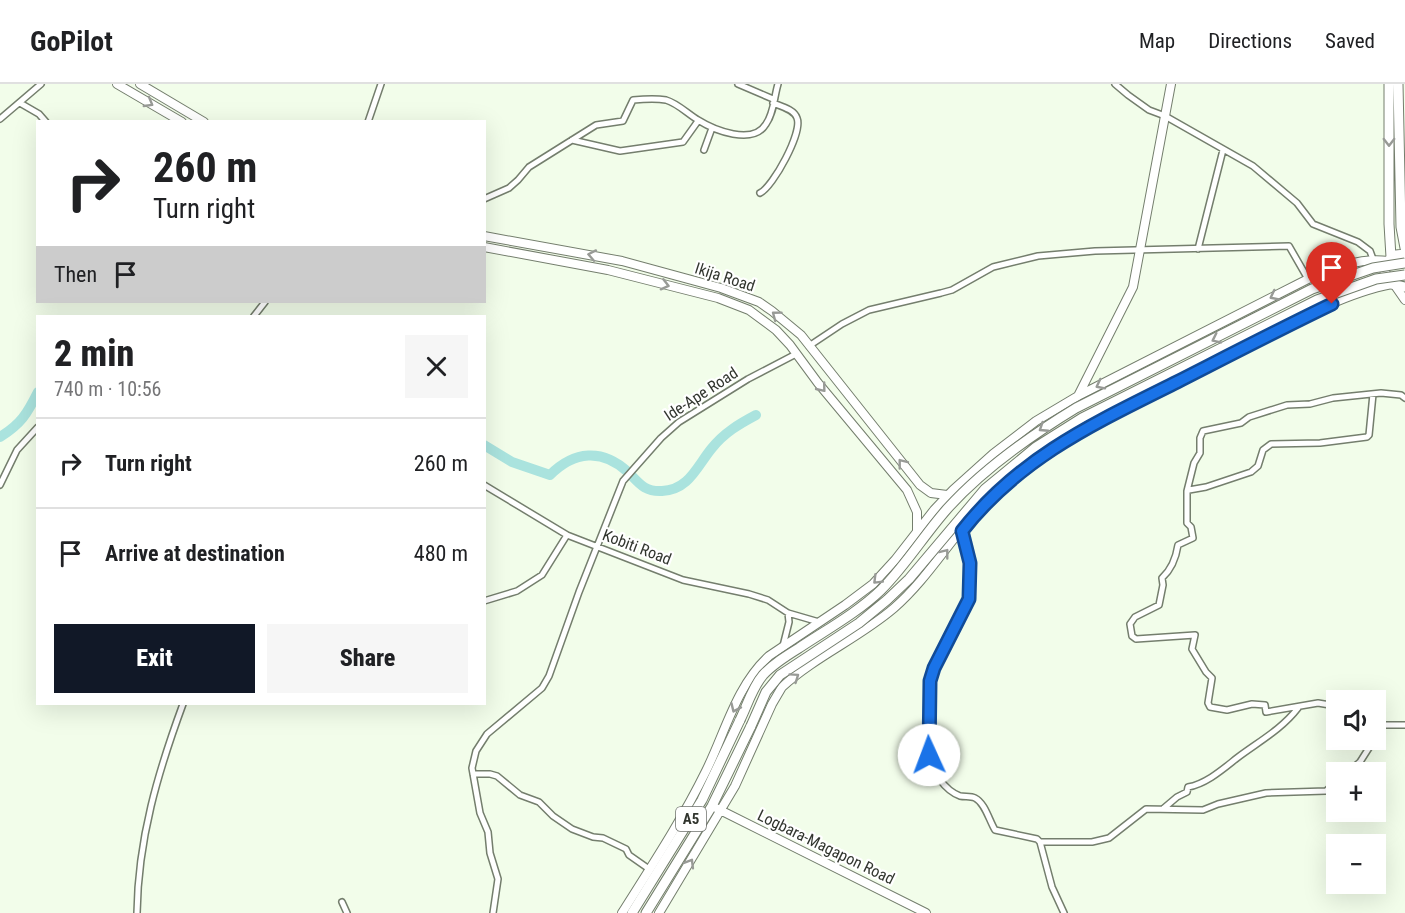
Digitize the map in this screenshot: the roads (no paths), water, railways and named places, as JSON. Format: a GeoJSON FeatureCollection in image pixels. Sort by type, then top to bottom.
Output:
{"type":"FeatureCollection","features":[{"type":"Feature","properties":{"kind":"highway"},"geometry":{"type":"LineString","coordinates":[[1389,84],[1390,259],[1385,271],[1386,276],[1398,286]]}},
{"type":"Feature","properties":{"kind":"highway"},"geometry":{"type":"LineString","coordinates":[[1398,84],[1401,227],[1405,248]]}},
{"type":"Feature","properties":{"kind":"highway"},"geometry":{"type":"LineString","coordinates":[[1390,259],[1405,254]]}},
{"type":"Feature","properties":{"kind":"highway","name":"A5"},"geometry":{"type":"LineString","coordinates":[[632,913],[740,720],[760,678],[772,666],[852,613],[879,591],[899,570],[945,511],[998,461],[1039,430],[1076,408],[1312,289],[1373,267],[1405,263]]}},
{"type":"Feature","properties":{"kind":"highway","name":"A5"},"geometry":{"type":"LineString","coordinates":[[646,913],[717,808],[766,692],[780,675],[858,623],[887,600],[909,579],[977,497],[1006,471],[1046,440],[1082,418],[1317,300],[1376,279],[1405,275]]}},
{"type":"Feature","properties":{"kind":"main road"},"geometry":{"type":"LineString","coordinates":[[1398,286],[1405,300]]}},
{"type":"Feature","properties":{"kind":"street"},"geometry":{"type":"LineString","coordinates":[[0,118],[40,84]]}},
{"type":"Feature","properties":{"kind":"street"},"geometry":{"type":"LineString","coordinates":[[117,84],[179,120]]}},
{"type":"Feature","properties":{"kind":"street"},"geometry":{"type":"LineString","coordinates":[[140,84],[201,120]]}},
{"type":"Feature","properties":{"kind":"street"},"geometry":{"type":"LineString","coordinates":[[369,120],[381,84]]}},
{"type":"Feature","properties":{"kind":"street"},"geometry":{"type":"LineString","coordinates":[[738,84],[792,111],[797,118],[798,125],[791,147],[780,170],[768,188],[760,193]]}},
{"type":"Feature","properties":{"kind":"street"},"geometry":{"type":"LineString","coordinates":[[486,198],[509,188],[529,167],[596,125],[623,122],[630,103],[636,100],[668,100],[711,128],[742,135],[760,131],[766,124],[778,84]]}},
{"type":"Feature","properties":{"kind":"street"},"geometry":{"type":"LineString","coordinates":[[1115,84],[1143,106],[1253,166],[1297,203],[1313,224],[1358,242],[1370,251],[1373,259]]}},
{"type":"Feature","properties":{"kind":"street"},"geometry":{"type":"LineString","coordinates":[[1078,396],[1135,280],[1171,84]]}},
{"type":"Feature","properties":{"kind":"street"},"geometry":{"type":"LineString","coordinates":[[20,103],[39,114],[44,120]]}},
{"type":"Feature","properties":{"kind":"street"},"geometry":{"type":"LineString","coordinates":[[572,140],[620,151],[652,148],[683,142],[698,121]]}},
{"type":"Feature","properties":{"kind":"street"},"geometry":{"type":"LineString","coordinates":[[704,150],[711,128]]}},
{"type":"Feature","properties":{"kind":"street"},"geometry":{"type":"LineString","coordinates":[[1197,249],[1223,150]]}},
{"type":"Feature","properties":{"kind":"street","name":"Ikija Road"},"geometry":{"type":"LineString","coordinates":[[486,236],[622,261],[743,295],[772,311],[810,346],[920,485],[932,493],[947,495]]}},
{"type":"Feature","properties":{"kind":"street"},"geometry":{"type":"LineString","coordinates":[[810,346],[869,309],[952,290],[993,267],[1038,256],[1095,250],[1289,246],[1308,279]]}},
{"type":"Feature","properties":{"kind":"street","name":"Ikija Road"},"geometry":{"type":"LineString","coordinates":[[486,247],[608,270],[735,303],[763,320],[776,330],[907,490],[917,512],[917,532]]}},
{"type":"Feature","properties":{"kind":"street"},"geometry":{"type":"LineString","coordinates":[[622,913],[698,797],[749,678],[759,665],[873,584],[947,495],[975,469],[1012,438],[1078,396],[1308,279],[1341,266],[1373,259],[1390,259]]}},
{"type":"Feature","properties":{"kind":"street"},"geometry":{"type":"LineString","coordinates":[[659,913],[717,808],[735,786],[782,687],[894,608],[920,582],[986,502],[1013,479],[1054,447],[1087,427],[1293,322],[1352,296],[1398,286]]}},
{"type":"Feature","properties":{"kind":"street"},"geometry":{"type":"LineString","coordinates":[[255,315],[264,303]]}},
{"type":"Feature","properties":{"kind":"street","name":"Ide-Ape Road"},"geometry":{"type":"LineString","coordinates":[[473,774],[476,751],[487,734],[542,688],[549,676],[623,481],[679,422],[748,379],[796,354]]}},
{"type":"Feature","properties":{"kind":"street"},"geometry":{"type":"LineString","coordinates":[[1326,704],[1318,703],[1266,712],[1265,705],[1252,704],[1227,710],[1210,707],[1208,703],[1212,678],[1192,649],[1195,635],[1136,639],[1132,636],[1130,629],[1131,620],[1160,603],[1162,578],[1176,558],[1178,545],[1192,538],[1191,527],[1187,523],[1189,490],[1194,463],[1200,453],[1200,438],[1203,431],[1241,423],[1249,417],[1287,405],[1310,404],[1333,398],[1373,394],[1401,395],[1405,398]]}},
{"type":"Feature","properties":{"kind":"street"},"geometry":{"type":"LineString","coordinates":[[1189,490],[1206,487],[1251,472],[1258,466],[1263,450],[1271,444],[1320,443],[1367,437],[1370,435],[1373,394]]}},
{"type":"Feature","properties":{"kind":"street"},"geometry":{"type":"LineString","coordinates":[[0,485],[17,450],[36,429]]}},
{"type":"Feature","properties":{"kind":"street","name":"Kobiti Road"},"geometry":{"type":"LineString","coordinates":[[486,486],[567,535],[683,579],[768,600],[788,613],[819,622]]}},
{"type":"Feature","properties":{"kind":"street"},"geometry":{"type":"LineString","coordinates":[[962,531],[970,563],[969,599],[930,681],[928,712],[931,766],[936,775],[955,793],[975,798],[986,808],[995,830],[1037,838],[1052,887],[1064,913]]}},
{"type":"Feature","properties":{"kind":"street"},"geometry":{"type":"LineString","coordinates":[[486,600],[517,591],[542,575],[567,535]]}},
{"type":"Feature","properties":{"kind":"street"},"geometry":{"type":"LineString","coordinates":[[895,560],[920,582]]}},
{"type":"Feature","properties":{"kind":"street"},"geometry":{"type":"LineString","coordinates":[[783,646],[789,622],[788,613]]}},
{"type":"Feature","properties":{"kind":"street"},"geometry":{"type":"LineString","coordinates":[[137,913],[140,860],[149,809],[183,705]]}},
{"type":"Feature","properties":{"kind":"street"},"geometry":{"type":"LineString","coordinates":[[1164,808],[1177,796],[1187,792],[1188,787],[1196,786],[1274,733],[1298,708]]}},
{"type":"Feature","properties":{"kind":"street"},"geometry":{"type":"LineString","coordinates":[[1386,724],[1405,725]]}},
{"type":"Feature","properties":{"kind":"street"},"geometry":{"type":"LineString","coordinates":[[493,913],[498,879],[490,853],[488,832],[480,813],[473,774],[490,774],[497,777],[520,795],[539,802],[553,816],[573,829],[603,838],[626,849],[629,855],[649,869]]}},
{"type":"Feature","properties":{"kind":"street"},"geometry":{"type":"LineString","coordinates":[[1040,842],[1092,842],[1109,838],[1146,809],[1164,808],[1193,812],[1266,793],[1326,791]]}},
{"type":"Feature","properties":{"kind":"street","name":"Logbara-Magapon Road"},"geometry":{"type":"LineString","coordinates":[[717,808],[926,913]]}},
{"type":"Feature","properties":{"kind":"street"},"geometry":{"type":"LineString","coordinates":[[1052,887],[1053,880]]}},
{"type":"Feature","properties":{"kind":"street"},"geometry":{"type":"LineString","coordinates":[[342,902],[347,913]]}},
{"type":"Feature","properties":{"kind":"waterway"},"geometry":{"type":"LineString","coordinates":[[0,437],[23,418],[36,396]]}},
{"type":"Feature","properties":{"kind":"waterway"},"geometry":{"type":"LineString","coordinates":[[486,446],[512,462],[550,475],[559,467],[578,457],[598,456],[618,464],[646,488],[656,491],[671,490],[686,482],[722,438],[738,425],[756,415]]}}]}
